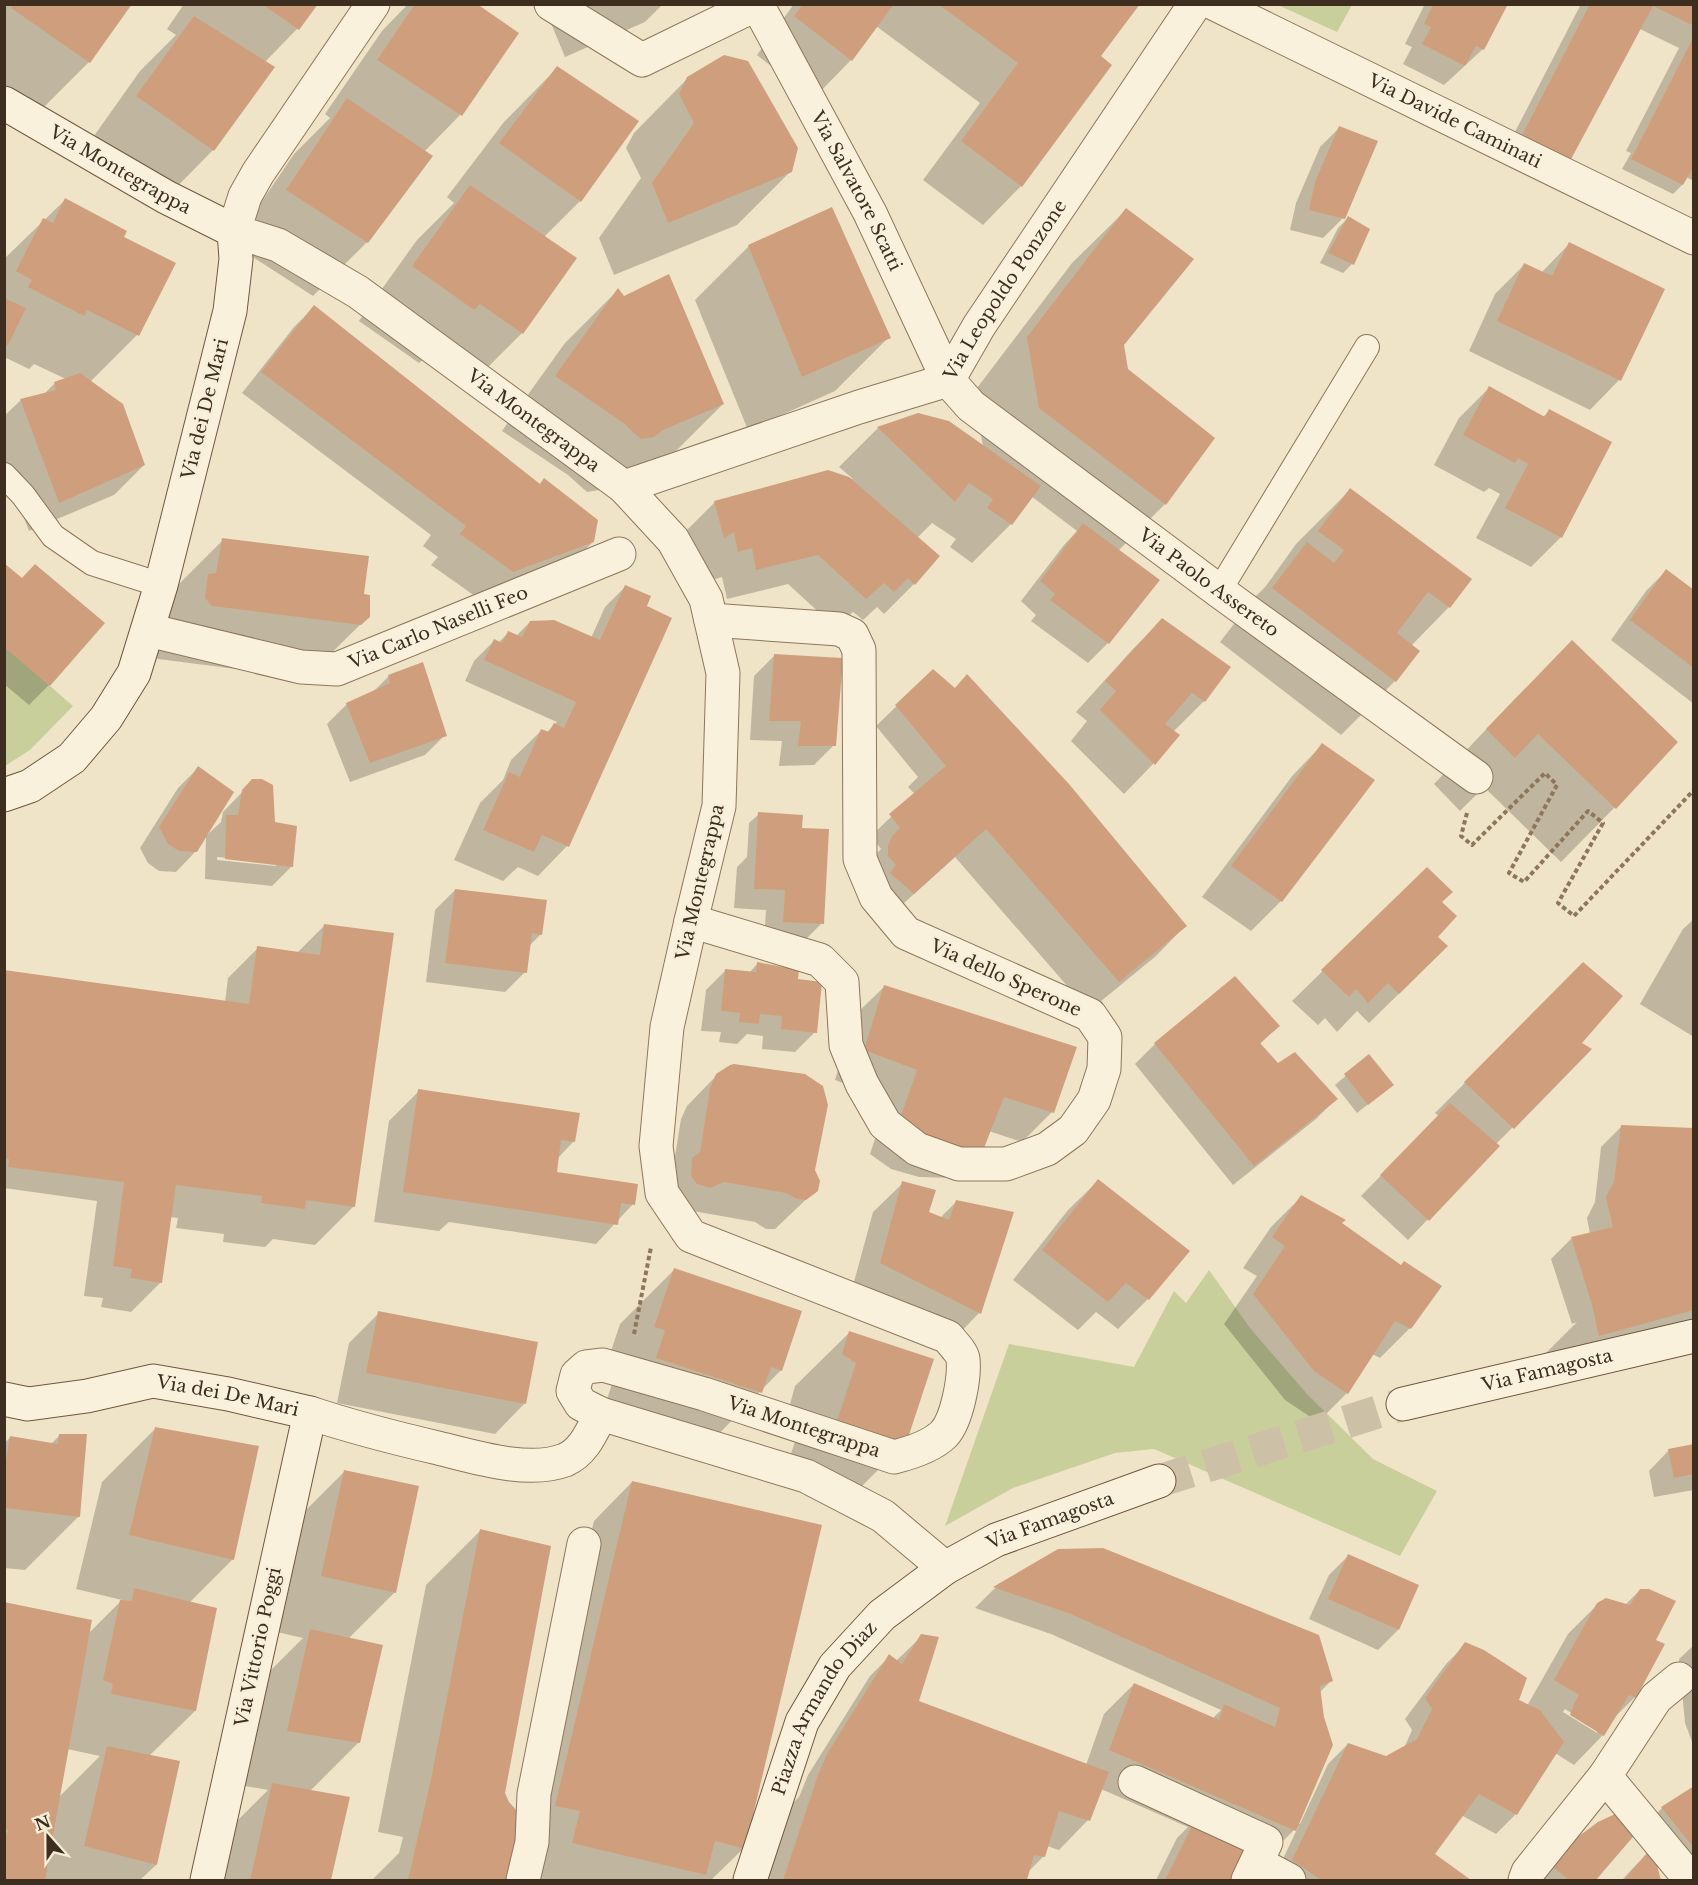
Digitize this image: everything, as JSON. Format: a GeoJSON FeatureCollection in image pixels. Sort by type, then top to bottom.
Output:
{"type":"FeatureCollection","features":[{"type":"Feature","properties":{"kind":"street"},"geometry":{"type":"LineString","coordinates":[[234,231],[245,196],[258,173],[373,4]]}},
{"type":"Feature","properties":{"kind":"street"},"geometry":{"type":"LineString","coordinates":[[551,4],[642,60],[757,4]]}},
{"type":"Feature","properties":{"kind":"street","name":"Via Salvatore Scatti"},"geometry":{"type":"LineString","coordinates":[[757,4],[870,213],[948,380]]}},
{"type":"Feature","properties":{"kind":"street","name":"Via Leopoldo Ponzone"},"geometry":{"type":"LineString","coordinates":[[624,487],[859,407],[948,380],[979,326],[1195,4]]}},
{"type":"Feature","properties":{"kind":"street","name":"Via Davide Caminati"},"geometry":{"type":"LineString","coordinates":[[1215,4],[1694,238]]}},
{"type":"Feature","properties":{"kind":"street","name":"Via Montegrappa"},"geometry":{"type":"LineString","coordinates":[[4,103],[166,197],[234,231],[278,245],[358,292],[624,487],[673,540],[706,599],[723,673],[719,806],[667,1027],[656,1146],[662,1193],[691,1236],[948,1336],[963,1357],[963,1378],[954,1418],[944,1434],[916,1451],[894,1457],[704,1394],[603,1365],[586,1367],[577,1375],[573,1391],[581,1404],[602,1414]]}},
{"type":"Feature","properties":{"kind":"street","name":"Via dei De Mari"},"geometry":{"type":"LineString","coordinates":[[4,795],[30,786],[72,758],[106,718],[134,673],[161,585],[230,311],[236,259],[234,231]]}},
{"type":"Feature","properties":{"kind":"street","name":"Via Paolo Assereto"},"geometry":{"type":"LineString","coordinates":[[948,380],[971,406],[1219,591],[1476,777]]}},
{"type":"Feature","properties":{"kind":"street","name":"Via Carlo Naselli Feo"},"geometry":{"type":"LineString","coordinates":[[148,630],[301,667],[337,669],[619,554]]}},
{"type":"Feature","properties":{"kind":"street","name":"Via dello Sperone"},"geometry":{"type":"LineString","coordinates":[[691,921],[820,960],[842,982],[846,1045],[862,1084],[885,1124],[917,1149],[959,1164],[1006,1164],[1047,1149],[1073,1130],[1094,1100],[1104,1069],[1105,1038],[1090,1015],[906,933],[876,897],[860,859],[859,650],[852,635],[839,629],[711,620]]}},
{"type":"Feature","properties":{"kind":"street","name":"Via Famagosta"},"geometry":{"type":"LineString","coordinates":[[1403,1404],[1694,1336]]}},
{"type":"Feature","properties":{"kind":"street","name":"Via dei De Mari"},"geometry":{"type":"LineString","coordinates":[[4,1399],[28,1404],[87,1396],[153,1382],[228,1394],[309,1413],[387,1436],[485,1459],[528,1465],[567,1459],[586,1443],[602,1414]]}},
{"type":"Feature","properties":{"kind":"street","name":"Via Vittorio Poggi"},"geometry":{"type":"LineString","coordinates":[[207,1881],[309,1413]]}},
{"type":"Feature","properties":{"kind":"street"},"geometry":{"type":"LineString","coordinates":[[602,1414],[806,1476],[883,1516],[945,1568]]}},
{"type":"Feature","properties":{"kind":"street","name":"Via Famagosta"},"geometry":{"type":"LineString","coordinates":[[945,1568],[996,1540],[1159,1481]]}},
{"type":"Feature","properties":{"kind":"street"},"geometry":{"type":"LineString","coordinates":[[523,1881],[532,1842],[534,1794],[584,1544]]}},
{"type":"Feature","properties":{"kind":"street","name":"Piazza Armando Diaz"},"geometry":{"type":"LineString","coordinates":[[750,1881],[802,1722],[835,1666],[882,1616],[945,1568]]}},
{"type":"Feature","properties":{"kind":"street"},"geometry":{"type":"LineString","coordinates":[[1526,1876],[1605,1776],[1656,1698],[1679,1679]]}},
{"type":"Feature","properties":{"kind":"street"},"geometry":{"type":"LineString","coordinates":[[1605,1776],[1691,1881]]}},
{"type":"Feature","properties":{"kind":"street"},"geometry":{"type":"LineString","coordinates":[[1135,1782],[1289,1881]]}},
{"type":"Feature","properties":{"kind":"lane"},"geometry":{"type":"LineString","coordinates":[[1219,591],[1367,347]]}},
{"type":"Feature","properties":{"kind":"lane"},"geometry":{"type":"LineString","coordinates":[[4,475],[23,495],[53,536],[92,563],[161,585]]}},
{"type":"Feature","properties":{"kind":"path"},"geometry":{"type":"LineString","coordinates":[[1476,777],[1461,836],[1472,845],[1545,773],[1557,785],[1509,873],[1524,882],[1588,811],[1603,823],[1558,903],[1574,916],[1694,790]]}},
{"type":"Feature","properties":{"kind":"path"},"geometry":{"type":"LineString","coordinates":[[625,1372],[632,1348],[662,1193]]}},
{"type":"Feature","properties":{"kind":"green space"},"geometry":{"type":"Polygon","coordinates":[[[1278,5],[1352,5],[1337,32],[1278,5]]]}},
{"type":"Feature","properties":{"kind":"green space"},"geometry":{"type":"Polygon","coordinates":[[[5,647],[73,706],[30,750],[5,766],[5,647]]]}},
{"type":"Feature","properties":{"kind":"green space"},"geometry":{"type":"Polygon","coordinates":[[[1209,1270],[1250,1328],[1307,1394],[1373,1459],[1437,1491],[1400,1556],[1154,1449],[1115,1453],[1013,1488],[945,1526],[1009,1344],[1134,1367],[1174,1291],[1186,1303],[1209,1270]]]}},
{"type":"Feature","properties":{"kind":"building"},"geometry":{"type":"Polygon","coordinates":[[[13,4],[132,4],[90,63],[11,8],[13,4]]]}},
{"type":"Feature","properties":{"kind":"building"},"geometry":{"type":"Polygon","coordinates":[[[262,4],[318,4],[299,30],[262,4]]]}},
{"type":"Feature","properties":{"kind":"building"},"geometry":{"type":"Polygon","coordinates":[[[415,4],[477,4],[519,33],[462,116],[377,60],[415,4]]]}},
{"type":"Feature","properties":{"kind":"building"},"geometry":{"type":"Polygon","coordinates":[[[803,4],[894,4],[852,61],[794,16],[803,4]]]}},
{"type":"Feature","properties":{"kind":"building"},"geometry":{"type":"Polygon","coordinates":[[[938,4],[1140,4],[1101,56],[1112,65],[1022,187],[961,141],[1018,63],[938,4]]]}},
{"type":"Feature","properties":{"kind":"building"},"geometry":{"type":"Polygon","coordinates":[[[1433,4],[1508,4],[1484,50],[1476,46],[1465,66],[1422,44],[1431,27],[1424,24],[1433,4]]]}},
{"type":"Feature","properties":{"kind":"building"},"geometry":{"type":"Polygon","coordinates":[[[1590,4],[1694,4],[1694,26],[1653,6],[1569,163],[1520,139],[1590,4]]]}},
{"type":"Feature","properties":{"kind":"building"},"geometry":{"type":"Polygon","coordinates":[[[194,16],[275,67],[214,151],[136,96],[194,16]]]}},
{"type":"Feature","properties":{"kind":"building"},"geometry":{"type":"Polygon","coordinates":[[[1694,36],[1694,166],[1683,185],[1631,159],[1694,36]]]}},
{"type":"Feature","properties":{"kind":"building"},"geometry":{"type":"Polygon","coordinates":[[[724,55],[748,61],[798,148],[792,172],[668,223],[652,183],[694,123],[679,94],[687,77],[724,55]]]}},
{"type":"Feature","properties":{"kind":"building"},"geometry":{"type":"Polygon","coordinates":[[[557,66],[639,121],[581,202],[499,143],[557,66]]]}},
{"type":"Feature","properties":{"kind":"building"},"geometry":{"type":"Polygon","coordinates":[[[347,98],[433,156],[368,243],[286,190],[347,98]]]}},
{"type":"Feature","properties":{"kind":"building"},"geometry":{"type":"Polygon","coordinates":[[[1339,126],[1378,141],[1345,219],[1309,210],[1315,182],[1339,126]]]}},
{"type":"Feature","properties":{"kind":"building"},"geometry":{"type":"Polygon","coordinates":[[[470,185],[577,258],[523,334],[480,304],[474,310],[412,266],[470,185]]]}},
{"type":"Feature","properties":{"kind":"building"},"geometry":{"type":"Polygon","coordinates":[[[65,198],[127,231],[124,237],[176,263],[139,336],[87,310],[84,316],[28,287],[32,280],[16,271],[43,218],[53,223],[65,198]]]}},
{"type":"Feature","properties":{"kind":"building"},"geometry":{"type":"Polygon","coordinates":[[[832,207],[891,338],[802,377],[748,245],[832,207]]]}},
{"type":"Feature","properties":{"kind":"building"},"geometry":{"type":"Polygon","coordinates":[[[1126,208],[1194,259],[1124,345],[1128,369],[1215,438],[1166,505],[1039,408],[1027,337],[1126,208]]]}},
{"type":"Feature","properties":{"kind":"building"},"geometry":{"type":"Polygon","coordinates":[[[1348,216],[1370,229],[1354,265],[1328,253],[1348,216]]]}},
{"type":"Feature","properties":{"kind":"building"},"geometry":{"type":"Polygon","coordinates":[[[1569,242],[1665,289],[1621,381],[1497,321],[1524,263],[1552,276],[1569,242]]]}},
{"type":"Feature","properties":{"kind":"building"},"geometry":{"type":"Polygon","coordinates":[[[669,274],[724,404],[663,430],[654,437],[641,439],[622,422],[555,376],[618,288],[624,296],[669,274]]]}},
{"type":"Feature","properties":{"kind":"building"},"geometry":{"type":"Polygon","coordinates":[[[4,298],[26,308],[8,345],[4,344],[4,298]]]}},
{"type":"Feature","properties":{"kind":"building"},"geometry":{"type":"Polygon","coordinates":[[[314,305],[540,484],[544,478],[598,520],[594,542],[513,572],[460,534],[466,526],[261,372],[314,305]]]}},
{"type":"Feature","properties":{"kind":"building"},"geometry":{"type":"Polygon","coordinates":[[[80,373],[123,404],[145,465],[59,503],[20,399],[56,390],[54,382],[80,373]]]}},
{"type":"Feature","properties":{"kind":"building"},"geometry":{"type":"Polygon","coordinates":[[[1489,386],[1545,417],[1549,409],[1612,442],[1562,538],[1505,508],[1528,464],[1518,458],[1515,463],[1463,435],[1489,386]]]}},
{"type":"Feature","properties":{"kind":"building"},"geometry":{"type":"Polygon","coordinates":[[[918,413],[949,421],[1041,486],[1012,525],[987,508],[993,499],[969,483],[955,502],[877,427],[918,413]]]}},
{"type":"Feature","properties":{"kind":"building"},"geometry":{"type":"Polygon","coordinates":[[[828,470],[849,477],[940,556],[915,585],[908,578],[894,592],[884,583],[866,599],[818,555],[756,570],[752,548],[738,552],[734,532],[724,538],[714,501],[828,470]]]}},
{"type":"Feature","properties":{"kind":"building"},"geometry":{"type":"Polygon","coordinates":[[[1350,488],[1472,579],[1450,608],[1428,592],[1397,633],[1420,651],[1396,682],[1272,588],[1307,542],[1334,563],[1344,550],[1318,531],[1350,488]]]}},
{"type":"Feature","properties":{"kind":"building"},"geometry":{"type":"Polygon","coordinates":[[[1083,523],[1160,580],[1109,644],[1050,600],[1055,594],[1040,581],[1083,523]]]}},
{"type":"Feature","properties":{"kind":"building"},"geometry":{"type":"Polygon","coordinates":[[[222,538],[369,556],[364,594],[370,595],[370,617],[361,625],[212,606],[205,598],[208,574],[216,573],[222,538]]]}},
{"type":"Feature","properties":{"kind":"building"},"geometry":{"type":"Polygon","coordinates":[[[4,563],[22,578],[35,564],[105,623],[50,686],[4,647],[4,563]]]}},
{"type":"Feature","properties":{"kind":"building"},"geometry":{"type":"Polygon","coordinates":[[[1666,569],[1694,590],[1694,668],[1630,620],[1666,569]]]}},
{"type":"Feature","properties":{"kind":"building"},"geometry":{"type":"Polygon","coordinates":[[[625,585],[651,596],[647,606],[672,618],[569,847],[542,835],[534,852],[483,830],[509,772],[520,777],[541,729],[549,732],[554,723],[564,728],[576,702],[484,660],[494,639],[502,643],[508,631],[522,637],[530,621],[554,620],[600,640],[625,585]]]}},
{"type":"Feature","properties":{"kind":"building"},"geometry":{"type":"Polygon","coordinates":[[[1162,618],[1231,667],[1205,702],[1192,693],[1165,724],[1180,735],[1155,765],[1100,710],[1116,691],[1105,681],[1162,618]]]}},
{"type":"Feature","properties":{"kind":"building"},"geometry":{"type":"Polygon","coordinates":[[[1572,640],[1678,742],[1616,809],[1538,734],[1515,758],[1486,729],[1572,640]]]}},
{"type":"Feature","properties":{"kind":"building"},"geometry":{"type":"Polygon","coordinates":[[[774,654],[843,658],[836,746],[798,746],[801,721],[769,721],[774,654]]]}},
{"type":"Feature","properties":{"kind":"building"},"geometry":{"type":"Polygon","coordinates":[[[423,662],[447,736],[370,763],[346,703],[390,683],[388,675],[423,662]]]}},
{"type":"Feature","properties":{"kind":"building"},"geometry":{"type":"Polygon","coordinates":[[[933,669],[955,688],[967,674],[1069,784],[1187,926],[1119,982],[986,829],[914,894],[890,873],[896,865],[888,856],[888,846],[892,836],[900,828],[889,814],[946,766],[895,705],[933,669]]]}},
{"type":"Feature","properties":{"kind":"building"},"geometry":{"type":"Polygon","coordinates":[[[1322,743],[1375,780],[1282,902],[1231,866],[1322,743]]]}},
{"type":"Feature","properties":{"kind":"building"},"geometry":{"type":"Polygon","coordinates":[[[198,766],[234,792],[197,852],[179,851],[168,844],[159,827],[198,766]]]}},
{"type":"Feature","properties":{"kind":"building"},"geometry":{"type":"Polygon","coordinates":[[[252,779],[262,779],[273,785],[275,822],[297,826],[293,867],[225,859],[226,815],[238,815],[242,790],[252,779]]]}},
{"type":"Feature","properties":{"kind":"building"},"geometry":{"type":"Polygon","coordinates":[[[758,812],[803,815],[802,828],[829,829],[824,924],[783,922],[785,890],[754,889],[758,812]]]}},
{"type":"Feature","properties":{"kind":"building"},"geometry":{"type":"Polygon","coordinates":[[[1427,867],[1453,892],[1442,902],[1457,916],[1438,937],[1448,946],[1399,994],[1388,983],[1368,1003],[1356,989],[1349,997],[1321,970],[1427,867]]]}},
{"type":"Feature","properties":{"kind":"building"},"geometry":{"type":"Polygon","coordinates":[[[455,889],[547,900],[542,935],[532,933],[527,973],[445,963],[455,889]]]}},
{"type":"Feature","properties":{"kind":"building"},"geometry":{"type":"Polygon","coordinates":[[[324,924],[394,933],[355,1207],[306,1200],[305,1209],[261,1203],[262,1196],[176,1185],[162,1283],[130,1278],[132,1269],[113,1266],[124,1182],[8,1167],[9,1159],[4,1159],[4,970],[249,1004],[257,946],[320,955],[324,924]]]}},
{"type":"Feature","properties":{"kind":"building"},"geometry":{"type":"Polygon","coordinates":[[[757,962],[799,970],[798,979],[822,982],[817,1033],[781,1029],[782,1016],[760,1014],[759,1024],[739,1022],[740,1013],[721,1011],[725,969],[756,972],[757,962]]]}},
{"type":"Feature","properties":{"kind":"building"},"geometry":{"type":"Polygon","coordinates":[[[1583,962],[1623,996],[1582,1043],[1592,1049],[1514,1129],[1464,1082],[1583,962]]]}},
{"type":"Feature","properties":{"kind":"building"},"geometry":{"type":"Polygon","coordinates":[[[1235,976],[1280,1026],[1260,1043],[1278,1063],[1295,1052],[1338,1099],[1254,1166],[1154,1043],[1235,976]]]}},
{"type":"Feature","properties":{"kind":"building"},"geometry":{"type":"Polygon","coordinates":[[[884,985],[1077,1047],[1054,1113],[1004,1097],[984,1148],[950,1148],[898,1124],[917,1070],[864,1050],[884,985]]]}},
{"type":"Feature","properties":{"kind":"building"},"geometry":{"type":"Polygon","coordinates":[[[1369,1054],[1394,1085],[1368,1105],[1344,1074],[1369,1054]]]}},
{"type":"Feature","properties":{"kind":"building"},"geometry":{"type":"Polygon","coordinates":[[[734,1064],[805,1074],[823,1086],[828,1105],[815,1170],[820,1181],[818,1191],[806,1200],[797,1199],[786,1193],[724,1182],[710,1188],[697,1184],[691,1176],[692,1158],[700,1152],[710,1088],[716,1074],[734,1064]]]}},
{"type":"Feature","properties":{"kind":"building"},"geometry":{"type":"Polygon","coordinates":[[[418,1089],[580,1113],[575,1142],[561,1140],[557,1172],[638,1184],[635,1205],[621,1203],[618,1225],[403,1192],[418,1089]]]}},
{"type":"Feature","properties":{"kind":"building"},"geometry":{"type":"Polygon","coordinates":[[[1450,1103],[1500,1146],[1429,1221],[1380,1175],[1450,1103]]]}},
{"type":"Feature","properties":{"kind":"building"},"geometry":{"type":"Polygon","coordinates":[[[1621,1125],[1694,1128],[1692,1188],[1694,1310],[1599,1336],[1571,1237],[1613,1227],[1606,1197],[1614,1181],[1621,1125]]]}},
{"type":"Feature","properties":{"kind":"building"},"geometry":{"type":"Polygon","coordinates":[[[1098,1179],[1190,1251],[1149,1300],[1126,1283],[1108,1302],[1042,1250],[1098,1179]]]}},
{"type":"Feature","properties":{"kind":"building"},"geometry":{"type":"Polygon","coordinates":[[[902,1181],[936,1190],[929,1212],[949,1220],[956,1200],[1014,1212],[981,1314],[880,1263],[902,1181]]]}},
{"type":"Feature","properties":{"kind":"building"},"geometry":{"type":"Polygon","coordinates":[[[1301,1195],[1346,1220],[1342,1223],[1401,1265],[1404,1261],[1442,1286],[1411,1329],[1395,1321],[1348,1394],[1314,1371],[1253,1294],[1285,1246],[1272,1237],[1301,1195]]]}},
{"type":"Feature","properties":{"kind":"building"},"geometry":{"type":"Polygon","coordinates":[[[674,1268],[802,1311],[782,1371],[771,1367],[762,1393],[656,1358],[665,1330],[654,1327],[674,1268]]]}},
{"type":"Feature","properties":{"kind":"building"},"geometry":{"type":"Polygon","coordinates":[[[378,1311],[538,1342],[526,1404],[366,1373],[378,1311]]]}},
{"type":"Feature","properties":{"kind":"building"},"geometry":{"type":"Polygon","coordinates":[[[849,1331],[934,1359],[906,1444],[837,1421],[856,1363],[842,1354],[849,1331]]]}},
{"type":"Feature","properties":{"kind":"building"},"geometry":{"type":"Polygon","coordinates":[[[155,1427],[259,1446],[234,1560],[129,1535],[155,1427]]]}},
{"type":"Feature","properties":{"kind":"building"},"geometry":{"type":"Polygon","coordinates":[[[59,1434],[87,1434],[80,1517],[5,1508],[5,1467],[10,1436],[58,1444],[59,1434]]]}},
{"type":"Feature","properties":{"kind":"building"},"geometry":{"type":"Polygon","coordinates":[[[1694,1444],[1694,1474],[1674,1478],[1668,1449],[1694,1444]]]}},
{"type":"Feature","properties":{"kind":"building"},"geometry":{"type":"Polygon","coordinates":[[[344,1470],[419,1486],[396,1593],[321,1576],[344,1470]]]}},
{"type":"Feature","properties":{"kind":"building"},"geometry":{"type":"Polygon","coordinates":[[[632,1481],[822,1525],[745,1849],[715,1841],[706,1875],[572,1843],[580,1811],[555,1806],[632,1481]]]}},
{"type":"Feature","properties":{"kind":"building"},"geometry":{"type":"Polygon","coordinates":[[[480,1529],[551,1546],[505,1793],[509,1802],[520,1814],[518,1829],[507,1880],[408,1880],[431,1779],[480,1529]]]}},
{"type":"Feature","properties":{"kind":"building"},"geometry":{"type":"Polygon","coordinates":[[[1103,1548],[1319,1635],[1333,1681],[1320,1686],[1324,1717],[1333,1745],[1296,1831],[1109,1750],[1134,1683],[1219,1720],[1224,1704],[1275,1727],[1280,1708],[1071,1614],[993,1587],[1058,1549],[1103,1548]]]}},
{"type":"Feature","properties":{"kind":"building"},"geometry":{"type":"Polygon","coordinates":[[[1348,1554],[1419,1585],[1399,1630],[1328,1599],[1348,1554]]]}},
{"type":"Feature","properties":{"kind":"building"},"geometry":{"type":"Polygon","coordinates":[[[134,1588],[217,1608],[196,1711],[111,1694],[113,1684],[103,1680],[120,1600],[132,1601],[134,1588]]]}},
{"type":"Feature","properties":{"kind":"building"},"geometry":{"type":"Polygon","coordinates":[[[1640,1589],[1649,1589],[1676,1601],[1656,1640],[1665,1644],[1636,1698],[1629,1695],[1604,1736],[1570,1715],[1579,1695],[1554,1680],[1597,1603],[1606,1598],[1630,1605],[1640,1589]]]}},
{"type":"Feature","properties":{"kind":"building"},"geometry":{"type":"Polygon","coordinates":[[[4,1602],[92,1620],[45,1880],[4,1880],[4,1843],[8,1830],[4,1829],[4,1602]]]}},
{"type":"Feature","properties":{"kind":"building"},"geometry":{"type":"Polygon","coordinates":[[[310,1629],[383,1645],[360,1743],[287,1731],[310,1629]]]}},
{"type":"Feature","properties":{"kind":"building"},"geometry":{"type":"Polygon","coordinates":[[[921,1634],[939,1637],[919,1701],[1109,1772],[1090,1821],[1059,1811],[1045,1857],[1034,1855],[1027,1880],[783,1880],[827,1754],[889,1654],[902,1664],[921,1634]]]}},
{"type":"Feature","properties":{"kind":"building"},"geometry":{"type":"Polygon","coordinates":[[[1465,1642],[1484,1650],[1527,1678],[1519,1700],[1540,1710],[1564,1742],[1517,1815],[1479,1794],[1435,1854],[1471,1880],[1321,1880],[1292,1860],[1348,1743],[1386,1756],[1417,1739],[1432,1709],[1425,1698],[1465,1642]]]}},
{"type":"Feature","properties":{"kind":"building"},"geometry":{"type":"Polygon","coordinates":[[[107,1746],[180,1761],[157,1865],[84,1846],[107,1746]]]}},
{"type":"Feature","properties":{"kind":"building"},"geometry":{"type":"Polygon","coordinates":[[[272,1783],[350,1797],[331,1880],[250,1880],[272,1783]]]}},
{"type":"Feature","properties":{"kind":"building"},"geometry":{"type":"Polygon","coordinates":[[[1694,1786],[1694,1848],[1661,1807],[1694,1786]]]}},
{"type":"Feature","properties":{"kind":"building"},"geometry":{"type":"Polygon","coordinates":[[[1615,1814],[1638,1831],[1596,1880],[1569,1880],[1549,1864],[1567,1845],[1598,1822],[1615,1814]]]}},
{"type":"Feature","properties":{"kind":"building"},"geometry":{"type":"Polygon","coordinates":[[[1197,1816],[1247,1845],[1232,1880],[1165,1880],[1197,1816]]]}},
{"type":"Feature","properties":{"kind":"building"},"geometry":{"type":"Polygon","coordinates":[[[1652,1847],[1661,1880],[1624,1880],[1652,1847]]]}},
{"type":"Feature","properties":{"kind":"tunnel"},"geometry":{"type":"LineString","coordinates":[[1159,1481],[1403,1404]]}}]}
